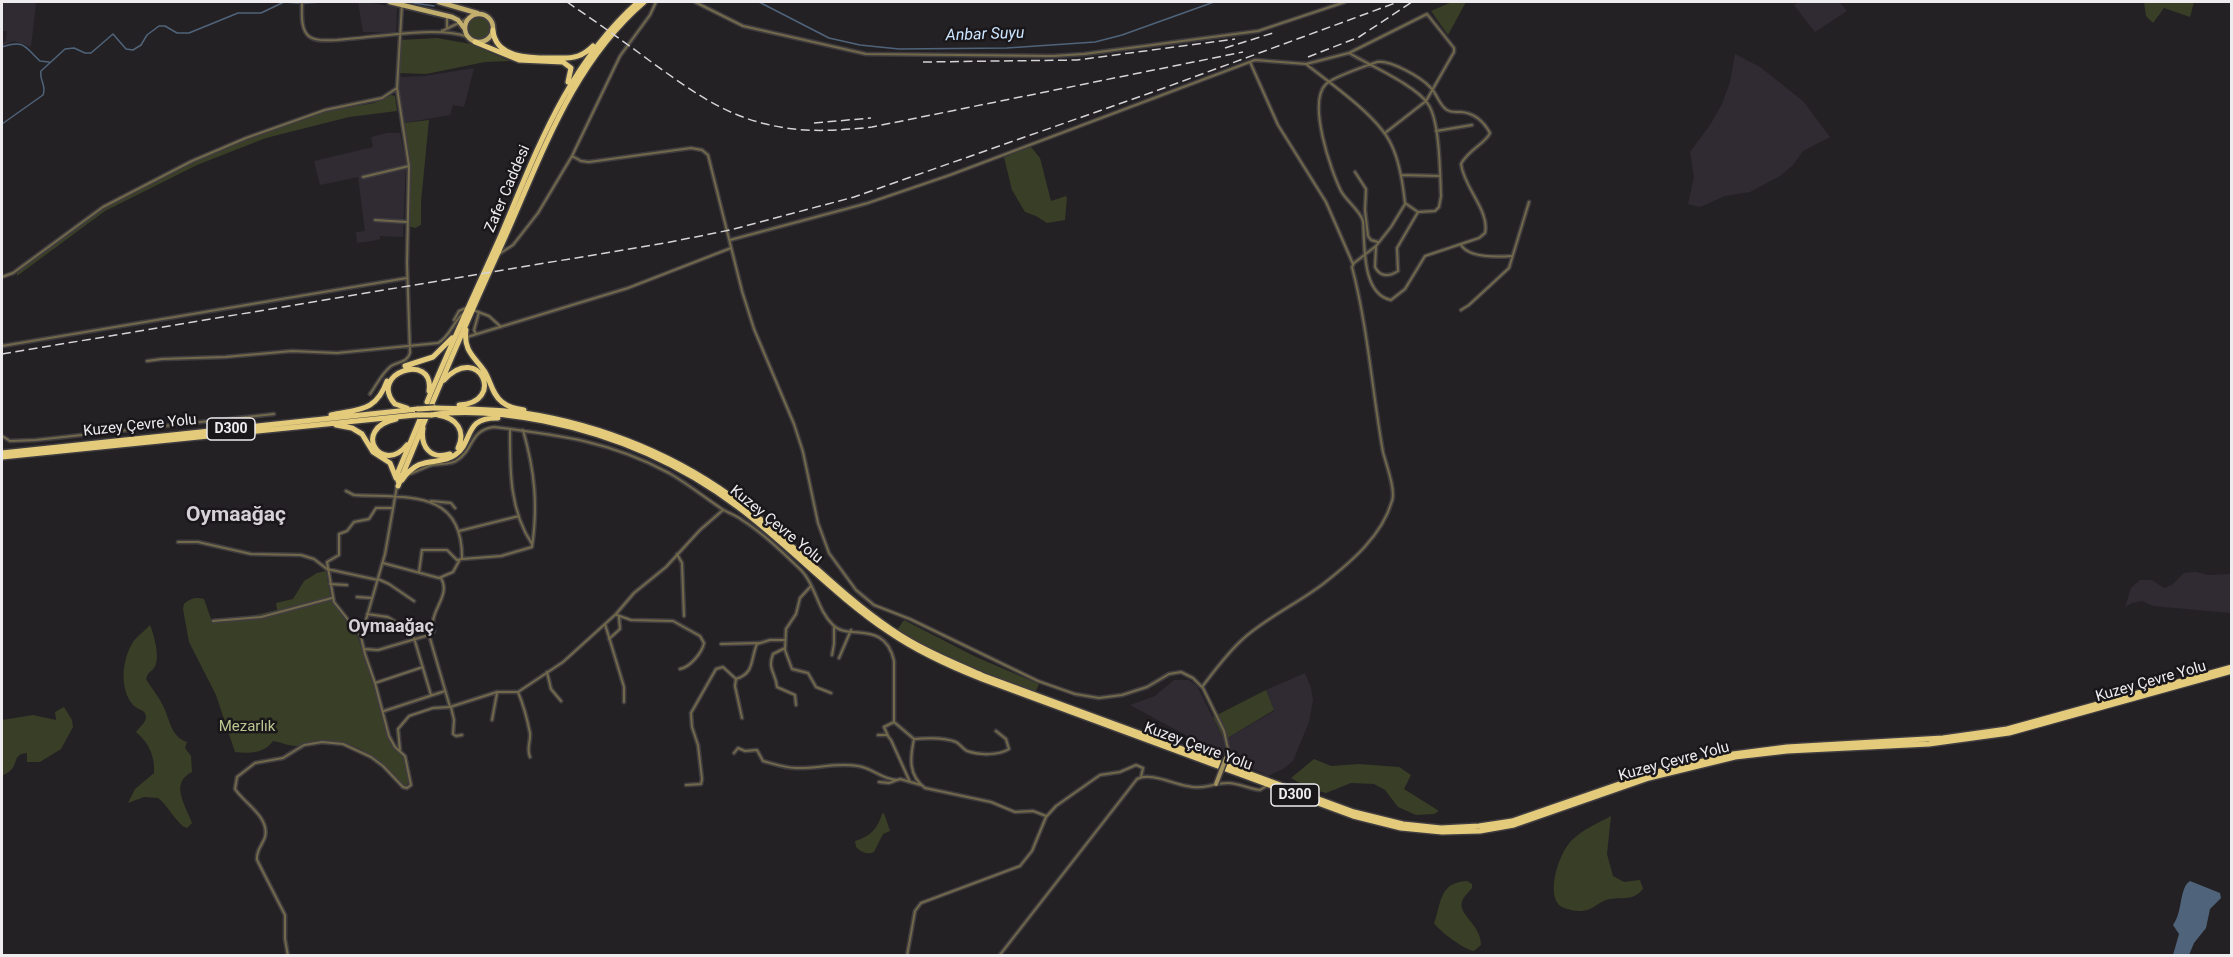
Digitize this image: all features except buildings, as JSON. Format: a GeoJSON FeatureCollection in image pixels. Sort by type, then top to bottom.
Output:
{"type":"FeatureCollection","features":[{"type":"Feature","properties":{"kind":"highway","name":"Zafer Caddesi"},"geometry":{"type":"LineString","coordinates":[[431,404],[557,108],[569,85],[600,42],[638,2]]}},
{"type":"Feature","properties":{"kind":"highway","name":"Zafer Caddesi"},"geometry":{"type":"LineString","coordinates":[[431,404],[461,324],[472,310],[574,87],[605,43],[644,2]]}},
{"type":"Feature","properties":{"kind":"highway"},"geometry":{"type":"LineString","coordinates":[[493,30],[495,41],[502,49],[528,58],[573,57],[600,42]]}},
{"type":"Feature","properties":{"kind":"highway"},"geometry":{"type":"LineString","coordinates":[[476,42],[524,62],[563,62],[569,66],[570,78],[557,108]]}},
{"type":"Feature","properties":{"kind":"highway"},"geometry":{"type":"LineString","coordinates":[[468,321],[465,338],[470,354],[484,371],[495,394],[503,403],[513,408],[584,426]]}},
{"type":"Feature","properties":{"kind":"highway"},"geometry":{"type":"LineString","coordinates":[[309,423],[365,408],[375,403],[393,372],[433,357],[446,346],[461,324]]}},
{"type":"Feature","properties":{"kind":"highway"},"geometry":{"type":"LineString","coordinates":[[431,404],[474,403],[480,398],[485,386],[481,372],[471,367],[459,369],[442,382]]}},
{"type":"Feature","properties":{"kind":"highway"},"geometry":{"type":"LineString","coordinates":[[418,409],[399,406],[392,401],[389,386],[397,373],[411,369],[424,374],[430,386],[431,404],[422,437],[426,448],[436,455],[446,456],[455,451],[462,436],[457,423],[448,417],[428,417]]}},
{"type":"Feature","properties":{"kind":"highway"},"geometry":{"type":"LineString","coordinates":[[415,415],[380,424],[374,430],[372,439],[379,453],[392,456],[402,452],[431,404]]}},
{"type":"Feature","properties":{"kind":"highway","name":"D300"},"geometry":{"type":"LineString","coordinates":[[418,409],[431,404]]}},
{"type":"Feature","properties":{"kind":"highway","name":"Kuzey Çevre Yolu"},"geometry":{"type":"LineString","coordinates":[[431,404],[516,412],[584,426],[650,450],[711,483],[757,516],[874,616],[933,654],[984,676],[1308,796],[1361,814],[1403,824],[1454,827],[1512,821],[1648,774],[1733,753],[1787,747],[1943,738],[2007,729],[2232,669]]}},
{"type":"Feature","properties":{"kind":"highway","name":"Kuzey Çevre Yolu"},"geometry":{"type":"LineString","coordinates":[[2,455],[309,423],[418,409]]}},
{"type":"Feature","properties":{"kind":"highway","name":"Kuzey Çevre Yolu"},"geometry":{"type":"LineString","coordinates":[[428,417],[443,413],[486,414],[553,423],[583,430],[634,448],[677,468],[707,486],[756,521],[872,620],[931,657],[992,683],[1353,816],[1401,828],[1442,832],[1480,831],[1525,822],[1649,778],[1711,762],[1786,751],[1929,744],[2009,733],[2232,669]]}},
{"type":"Feature","properties":{"kind":"highway","name":"D300"},"geometry":{"type":"LineString","coordinates":[[415,415],[428,417]]}},
{"type":"Feature","properties":{"kind":"highway","name":"Kuzey Çevre Yolu"},"geometry":{"type":"LineString","coordinates":[[309,423],[415,415]]}},
{"type":"Feature","properties":{"kind":"highway"},"geometry":{"type":"LineString","coordinates":[[398,486],[428,417]]}},
{"type":"Feature","properties":{"kind":"highway"},"geometry":{"type":"LineString","coordinates":[[398,486],[404,476],[419,464],[444,460],[458,453],[472,428],[484,419],[500,418],[553,423]]}},
{"type":"Feature","properties":{"kind":"highway"},"geometry":{"type":"LineString","coordinates":[[309,423],[346,426],[358,431],[366,439],[373,452],[390,463],[398,486]]}},
{"type":"Feature","properties":{"kind":"highway"},"geometry":{"type":"LineString","coordinates":[[398,486],[398,472],[413,436]]}},
{"type":"Feature","properties":{"kind":"main road"},"geometry":{"type":"LineString","coordinates":[[390,2],[447,16],[463,26],[468,37],[476,42],[487,40],[493,30],[490,19],[439,2]]}},
{"type":"Feature","properties":{"kind":"main road"},"geometry":{"type":"LineString","coordinates":[[463,26],[472,15],[479,14]]}},
{"type":"Feature","properties":{"kind":"street"},"geometry":{"type":"LineString","coordinates":[[302,2],[304,29],[313,39],[341,40],[440,32],[463,26]]}},
{"type":"Feature","properties":{"kind":"street"},"geometry":{"type":"LineString","coordinates":[[495,257],[513,245],[538,213],[572,156],[620,56],[650,15],[656,2]]}},
{"type":"Feature","properties":{"kind":"street"},"geometry":{"type":"LineString","coordinates":[[695,2],[742,26],[866,54],[1053,56],[1258,31],[1345,2]]}},
{"type":"Feature","properties":{"kind":"street"},"geometry":{"type":"LineString","coordinates":[[370,394],[387,370],[407,359],[410,345],[407,278],[409,166],[397,88],[402,4]]}},
{"type":"Feature","properties":{"kind":"street"},"geometry":{"type":"LineString","coordinates":[[730,240],[868,203],[950,175],[1250,62],[1264,60],[1306,64],[1349,53],[1426,14],[1454,50],[1426,101],[1385,133]]}},
{"type":"Feature","properties":{"kind":"street"},"geometry":{"type":"LineString","coordinates":[[447,16],[449,23],[447,30]]}},
{"type":"Feature","properties":{"kind":"street"},"geometry":{"type":"LineString","coordinates":[[440,32],[468,37]]}},
{"type":"Feature","properties":{"kind":"street"},"geometry":{"type":"LineString","coordinates":[[1349,53],[1409,87],[1426,101],[1432,110],[1440,176],[1439,207],[1430,213],[1418,212],[1405,203]]}},
{"type":"Feature","properties":{"kind":"street"},"geometry":{"type":"LineString","coordinates":[[1202,687],[1233,648],[1245,637],[1321,585],[1367,546],[1384,520],[1393,500],[1383,452],[1364,321],[1353,264],[1326,202],[1278,125],[1250,62]]}},
{"type":"Feature","properties":{"kind":"street"},"geometry":{"type":"LineString","coordinates":[[1387,62],[1424,82],[1433,90],[1445,109],[1475,116],[1490,134],[1469,152],[1461,164],[1466,183],[1484,214],[1486,230],[1479,238],[1425,256],[1405,289],[1391,300],[1383,297],[1374,286],[1366,266],[1361,215],[1341,191],[1323,142],[1319,96],[1329,82],[1368,65],[1387,62]]}},
{"type":"Feature","properties":{"kind":"street"},"geometry":{"type":"LineString","coordinates":[[1306,64],[1373,119],[1385,133],[1395,154],[1405,203],[1391,227],[1376,246],[1374,258],[1376,270],[1384,275],[1396,272],[1399,267],[1397,248],[1418,212]]}},
{"type":"Feature","properties":{"kind":"street"},"geometry":{"type":"LineString","coordinates":[[2,277],[13,273],[103,207],[192,161],[246,138],[325,110],[385,98],[397,88]]}},
{"type":"Feature","properties":{"kind":"street"},"geometry":{"type":"LineString","coordinates":[[1436,131],[1472,125]]}},
{"type":"Feature","properties":{"kind":"street"},"geometry":{"type":"LineString","coordinates":[[572,156],[588,162],[691,148],[702,150],[710,158],[742,291],[754,329],[794,424],[803,453],[818,523],[830,553],[856,590],[874,605],[910,619],[1038,681],[1075,694],[1099,698],[1122,695],[1147,687],[1169,674],[1181,672],[1193,678],[1202,687],[1224,731],[1228,749],[1216,784]]}},
{"type":"Feature","properties":{"kind":"street"},"geometry":{"type":"LineString","coordinates":[[363,177],[409,166]]}},
{"type":"Feature","properties":{"kind":"street"},"geometry":{"type":"LineString","coordinates":[[1355,172],[1366,189],[1365,210],[1368,236],[1371,240],[1378,242]]}},
{"type":"Feature","properties":{"kind":"street"},"geometry":{"type":"LineString","coordinates":[[1400,175],[1440,176]]}},
{"type":"Feature","properties":{"kind":"street"},"geometry":{"type":"LineString","coordinates":[[1461,310],[1509,268],[1529,202]]}},
{"type":"Feature","properties":{"kind":"street"},"geometry":{"type":"LineString","coordinates":[[375,220],[407,222]]}},
{"type":"Feature","properties":{"kind":"street"},"geometry":{"type":"LineString","coordinates":[[1461,244],[1466,251],[1511,256]]}},
{"type":"Feature","properties":{"kind":"street"},"geometry":{"type":"LineString","coordinates":[[1353,264],[1376,246]]}},
{"type":"Feature","properties":{"kind":"street"},"geometry":{"type":"LineString","coordinates":[[465,338],[628,288],[731,248]]}},
{"type":"Feature","properties":{"kind":"street"},"geometry":{"type":"LineString","coordinates":[[2,346],[407,278]]}},
{"type":"Feature","properties":{"kind":"street"},"geometry":{"type":"LineString","coordinates":[[147,361],[292,351],[337,353],[442,342],[459,311],[463,308],[489,316],[501,327]]}},
{"type":"Feature","properties":{"kind":"street"},"geometry":{"type":"LineString","coordinates":[[472,310],[476,334]]}},
{"type":"Feature","properties":{"kind":"street"},"geometry":{"type":"LineString","coordinates":[[2,436],[10,441],[36,440],[274,414]]}},
{"type":"Feature","properties":{"kind":"street"},"geometry":{"type":"LineString","coordinates":[[404,476],[430,466],[457,460],[477,434],[494,427],[583,440],[633,456],[677,478],[755,529],[801,570],[834,626],[842,630],[877,636],[884,642],[892,652],[895,669],[894,722]]}},
{"type":"Feature","properties":{"kind":"street"},"geometry":{"type":"LineString","coordinates":[[510,429],[510,475],[519,516],[532,544]]}},
{"type":"Feature","properties":{"kind":"street"},"geometry":{"type":"LineString","coordinates":[[419,572],[422,550],[447,550],[460,560],[501,556],[532,547],[536,514],[534,478],[523,430]]}},
{"type":"Feature","properties":{"kind":"street"},"geometry":{"type":"LineString","coordinates":[[361,637],[383,563],[398,486]]}},
{"type":"Feature","properties":{"kind":"street"},"geometry":{"type":"LineString","coordinates":[[346,490],[354,495],[450,502],[455,508]]}},
{"type":"Feature","properties":{"kind":"street"},"geometry":{"type":"LineString","coordinates":[[383,563],[441,578],[453,572],[460,560],[459,531],[450,514],[429,500]]}},
{"type":"Feature","properties":{"kind":"street"},"geometry":{"type":"LineString","coordinates":[[288,956],[285,915],[257,860],[257,851],[264,839],[265,830],[254,807],[235,789],[237,777],[255,763],[283,758],[304,745],[333,742],[343,744],[371,758],[390,772],[402,786],[410,787],[405,756],[389,736],[384,711],[361,637],[332,598],[327,569],[328,561],[339,555],[339,534],[347,531],[354,522],[369,519],[376,508],[393,508]]}},
{"type":"Feature","properties":{"kind":"street"},"geometry":{"type":"LineString","coordinates":[[401,753],[398,732],[405,719],[411,715],[433,708],[451,707],[497,692],[518,692],[563,662],[723,510]]}},
{"type":"Feature","properties":{"kind":"street"},"geometry":{"type":"LineString","coordinates":[[459,531],[519,516]]}},
{"type":"Feature","properties":{"kind":"street"},"geometry":{"type":"LineString","coordinates":[[178,542],[198,542],[251,554],[301,555],[317,561],[327,569],[389,584],[414,601]]}},
{"type":"Feature","properties":{"kind":"street"},"geometry":{"type":"LineString","coordinates":[[678,554],[682,563],[684,616]]}},
{"type":"Feature","properties":{"kind":"street"},"geometry":{"type":"LineString","coordinates":[[364,649],[375,650],[429,635],[434,631],[434,618],[444,584],[441,578]]}},
{"type":"Feature","properties":{"kind":"street"},"geometry":{"type":"LineString","coordinates":[[330,584],[347,585]]}},
{"type":"Feature","properties":{"kind":"street"},"geometry":{"type":"LineString","coordinates":[[811,586],[800,598],[796,615],[786,629],[785,648],[792,669],[808,673],[816,687],[831,693]]}},
{"type":"Feature","properties":{"kind":"street"},"geometry":{"type":"LineString","coordinates":[[357,597],[372,598]]}},
{"type":"Feature","properties":{"kind":"street"},"geometry":{"type":"LineString","coordinates":[[213,621],[261,617],[332,598]]}},
{"type":"Feature","properties":{"kind":"street"},"geometry":{"type":"LineString","coordinates":[[368,614],[388,617],[396,622]]}},
{"type":"Feature","properties":{"kind":"street"},"geometry":{"type":"LineString","coordinates":[[609,639],[620,629],[619,618],[616,614]]}},
{"type":"Feature","properties":{"kind":"street"},"geometry":{"type":"LineString","coordinates":[[619,618],[674,621],[700,636],[704,643],[703,649],[688,666],[680,669]]}},
{"type":"Feature","properties":{"kind":"street"},"geometry":{"type":"LineString","coordinates":[[605,623],[624,687],[624,702]]}},
{"type":"Feature","properties":{"kind":"street"},"geometry":{"type":"LineString","coordinates":[[831,655],[834,644],[834,626]]}},
{"type":"Feature","properties":{"kind":"street"},"geometry":{"type":"LineString","coordinates":[[839,658],[851,630]]}},
{"type":"Feature","properties":{"kind":"street"},"geometry":{"type":"LineString","coordinates":[[429,635],[451,707],[454,720],[453,734],[462,735]]}},
{"type":"Feature","properties":{"kind":"street"},"geometry":{"type":"LineString","coordinates":[[414,638],[431,695]]}},
{"type":"Feature","properties":{"kind":"street"},"geometry":{"type":"LineString","coordinates":[[721,644],[785,640]]}},
{"type":"Feature","properties":{"kind":"street"},"geometry":{"type":"LineString","coordinates":[[736,679],[749,672],[759,643]]}},
{"type":"Feature","properties":{"kind":"street"},"geometry":{"type":"LineString","coordinates":[[785,648],[773,654],[771,670],[777,687],[795,695],[796,705]]}},
{"type":"Feature","properties":{"kind":"street"},"geometry":{"type":"LineString","coordinates":[[375,682],[423,667]]}},
{"type":"Feature","properties":{"kind":"street"},"geometry":{"type":"LineString","coordinates":[[686,785],[701,784],[702,779],[691,713],[717,668],[723,667],[736,679]]}},
{"type":"Feature","properties":{"kind":"street"},"geometry":{"type":"LineString","coordinates":[[547,672],[551,689],[561,701]]}},
{"type":"Feature","properties":{"kind":"street"},"geometry":{"type":"LineString","coordinates":[[736,679],[735,686],[742,718]]}},
{"type":"Feature","properties":{"kind":"street"},"geometry":{"type":"LineString","coordinates":[[384,711],[445,690]]}},
{"type":"Feature","properties":{"kind":"street"},"geometry":{"type":"LineString","coordinates":[[492,720],[497,692]]}},
{"type":"Feature","properties":{"kind":"street"},"geometry":{"type":"LineString","coordinates":[[518,692],[527,717],[530,757]]}},
{"type":"Feature","properties":{"kind":"street"},"geometry":{"type":"LineString","coordinates":[[894,722],[884,727],[910,782]]}},
{"type":"Feature","properties":{"kind":"street"},"geometry":{"type":"LineString","coordinates":[[894,722],[914,739],[927,738],[956,742],[966,750],[984,754],[1006,751],[1009,748],[1008,741],[996,731]]}},
{"type":"Feature","properties":{"kind":"street"},"geometry":{"type":"LineString","coordinates":[[878,735],[888,736]]}},
{"type":"Feature","properties":{"kind":"street"},"geometry":{"type":"LineString","coordinates":[[914,739],[910,766],[921,785]]}},
{"type":"Feature","properties":{"kind":"street"},"geometry":{"type":"LineString","coordinates":[[734,753],[738,748],[746,751],[757,750],[763,761],[790,768],[860,766],[884,778],[910,782],[927,789],[994,803],[1015,812],[1033,811],[1046,817]]}},
{"type":"Feature","properties":{"kind":"street"},"geometry":{"type":"LineString","coordinates":[[907,956],[917,906],[1020,866],[1032,851],[1046,817],[1056,806],[1103,773],[1120,772],[1138,765],[1143,769],[1141,777],[1133,783],[999,956]]}},
{"type":"Feature","properties":{"kind":"street"},"geometry":{"type":"LineString","coordinates":[[1141,777],[1188,787],[1207,788],[1216,784],[1233,783],[1258,790],[1268,785]]}},
{"type":"Feature","properties":{"kind":"street"},"geometry":{"type":"LineString","coordinates":[[879,782],[889,783],[898,780]]}},
{"type":"Feature","properties":{"kind":"shaded area"},"geometry":{"type":"Polygon","coordinates":[[[2,2],[36,2],[31,47],[14,41],[2,46],[2,43],[6,41],[7,31],[2,31],[2,2]]]}},
{"type":"Feature","properties":{"kind":"shaded area"},"geometry":{"type":"Polygon","coordinates":[[[358,2],[397,8],[396,33],[363,32],[358,2]]]}},
{"type":"Feature","properties":{"kind":"shaded area"},"geometry":{"type":"Polygon","coordinates":[[[1799,2],[1839,2],[1847,11],[1815,32],[1794,5],[1799,2]]]}},
{"type":"Feature","properties":{"kind":"shaded area"},"geometry":{"type":"Polygon","coordinates":[[[1735,54],[1760,67],[1803,101],[1830,137],[1803,151],[1793,165],[1780,176],[1750,192],[1725,196],[1700,207],[1688,204],[1694,177],[1690,152],[1722,104],[1730,82],[1735,54]]]}},
{"type":"Feature","properties":{"kind":"shaded area"},"geometry":{"type":"Polygon","coordinates":[[[474,68],[464,107],[453,105],[450,115],[404,123],[398,87],[400,77],[425,76],[474,68]]]}},
{"type":"Feature","properties":{"kind":"shaded area"},"geometry":{"type":"Polygon","coordinates":[[[400,133],[406,161],[403,237],[380,236],[380,239],[357,243],[356,232],[365,231],[358,177],[320,185],[314,161],[373,147],[371,137],[400,133]]]}},
{"type":"Feature","properties":{"kind":"shaded area"},"geometry":{"type":"Polygon","coordinates":[[[2196,572],[2208,575],[2231,574],[2231,613],[2153,606],[2142,601],[2125,607],[2131,588],[2140,580],[2152,580],[2164,588],[2172,585],[2184,573],[2196,572]]]}},
{"type":"Feature","properties":{"kind":"shaded area"},"geometry":{"type":"Polygon","coordinates":[[[1305,673],[1313,700],[1309,722],[1293,761],[1268,776],[1217,752],[1130,705],[1155,696],[1174,680],[1189,680],[1197,686],[1224,740],[1274,711],[1266,690],[1305,673]]]}},
{"type":"Feature","properties":{"kind":"green space"},"geometry":{"type":"Polygon","coordinates":[[[1452,2],[1466,2],[1448,35],[1431,11],[1452,2]]]}},
{"type":"Feature","properties":{"kind":"green space"},"geometry":{"type":"Polygon","coordinates":[[[2144,2],[2194,2],[2190,17],[2164,8],[2153,23],[2146,16],[2144,2]]]}},
{"type":"Feature","properties":{"kind":"green space"},"geometry":{"type":"Polygon","coordinates":[[[478,16],[483,17],[489,23],[489,33],[483,39],[478,40],[473,39],[467,33],[466,28],[467,23],[473,17],[478,16]]]}},
{"type":"Feature","properties":{"kind":"green space"},"geometry":{"type":"Polygon","coordinates":[[[437,38],[471,44],[510,61],[485,62],[426,74],[399,73],[400,40],[437,38]]]}},
{"type":"Feature","properties":{"kind":"green space"},"geometry":{"type":"Polygon","coordinates":[[[391,95],[395,96],[397,111],[349,117],[266,138],[197,165],[105,211],[17,276],[17,271],[111,203],[198,159],[273,128],[317,113],[374,103],[391,95]]]}},
{"type":"Feature","properties":{"kind":"green space"},"geometry":{"type":"Polygon","coordinates":[[[429,120],[421,225],[415,228],[408,226],[409,157],[404,123],[429,120]]]}},
{"type":"Feature","properties":{"kind":"green space"},"geometry":{"type":"Polygon","coordinates":[[[1031,147],[1040,158],[1051,201],[1066,196],[1067,198],[1065,220],[1047,223],[1025,212],[1012,190],[1004,157],[1031,147]]]}},
{"type":"Feature","properties":{"kind":"green space","name":"Mezarlık"},"geometry":{"type":"Polygon","coordinates":[[[326,571],[331,600],[358,637],[393,746],[404,756],[410,780],[407,785],[402,785],[370,755],[339,742],[320,741],[296,746],[273,741],[266,748],[256,752],[235,752],[216,695],[189,642],[183,609],[184,604],[189,600],[204,599],[211,619],[250,616],[277,610],[276,603],[293,599],[304,581],[317,573],[326,571]]]}},
{"type":"Feature","properties":{"kind":"green space"},"geometry":{"type":"Polygon","coordinates":[[[904,620],[976,657],[1039,684],[1035,693],[964,664],[897,630],[904,620]]]}},
{"type":"Feature","properties":{"kind":"green space"},"geometry":{"type":"Polygon","coordinates":[[[150,625],[157,659],[146,679],[162,704],[174,732],[187,742],[185,748],[191,756],[192,772],[181,782],[180,788],[192,823],[187,828],[158,798],[144,797],[128,803],[135,789],[154,773],[150,750],[136,732],[145,721],[146,714],[133,705],[124,682],[124,665],[129,649],[150,625]]]}},
{"type":"Feature","properties":{"kind":"green space"},"geometry":{"type":"Polygon","coordinates":[[[1266,690],[1274,710],[1224,740],[1213,717],[1266,690]]]}},
{"type":"Feature","properties":{"kind":"green space"},"geometry":{"type":"Polygon","coordinates":[[[64,707],[72,720],[73,727],[61,749],[40,762],[27,762],[27,753],[20,755],[11,770],[2,776],[2,720],[33,715],[56,720],[55,712],[64,707]]]}},
{"type":"Feature","properties":{"kind":"green space"},"geometry":{"type":"Polygon","coordinates":[[[1314,759],[1331,766],[1359,764],[1399,767],[1411,775],[1404,789],[1439,811],[1434,814],[1416,815],[1398,807],[1385,790],[1374,784],[1351,783],[1326,793],[1310,789],[1291,778],[1314,759]]]}},
{"type":"Feature","properties":{"kind":"green space"},"geometry":{"type":"Polygon","coordinates":[[[884,813],[890,831],[883,834],[874,852],[867,853],[860,850],[856,847],[855,841],[873,831],[884,813]]]}},
{"type":"Feature","properties":{"kind":"green space"},"geometry":{"type":"Polygon","coordinates":[[[1611,816],[1607,854],[1613,876],[1624,882],[1640,880],[1643,889],[1632,897],[1606,900],[1585,911],[1566,909],[1555,899],[1554,890],[1556,871],[1563,853],[1576,836],[1611,816]]]}},
{"type":"Feature","properties":{"kind":"green space"},"geometry":{"type":"Polygon","coordinates":[[[1467,881],[1472,884],[1472,888],[1461,904],[1480,937],[1481,945],[1474,951],[1453,940],[1434,923],[1440,901],[1446,890],[1467,881]]]}},
{"type":"Feature","properties":{"kind":"water"},"geometry":{"type":"Polygon","coordinates":[[[2190,881],[2220,893],[2221,898],[2210,909],[2206,928],[2194,943],[2189,955],[2173,955],[2179,934],[2173,925],[2184,889],[2190,881]]]}},
{"type":"Feature","properties":{"kind":"waterway"},"geometry":{"type":"LineString","coordinates":[[2,124],[43,95],[41,71],[65,49],[74,48],[91,53],[113,34],[126,49],[133,50],[159,26],[165,26],[177,33],[189,33],[238,13],[261,13],[284,2],[299,3]]}},
{"type":"Feature","properties":{"kind":"waterway"},"geometry":{"type":"LineString","coordinates":[[304,3],[322,2]]}},
{"type":"Feature","properties":{"kind":"waterway"},"geometry":{"type":"LineString","coordinates":[[407,2],[434,6]]}},
{"type":"Feature","properties":{"kind":"waterway","name":"Anbar Suyu"},"geometry":{"type":"LineString","coordinates":[[759,2],[829,38],[860,45],[899,49],[1007,48],[1095,42],[1122,35],[1214,2]]}},
{"type":"Feature","properties":{"kind":"waterway"},"geometry":{"type":"LineString","coordinates":[[2,47],[20,44],[40,61],[49,62]]}},
{"type":"Feature","properties":{"kind":"railway"},"geometry":{"type":"LineString","coordinates":[[567,2],[719,107],[766,124],[805,130],[872,127],[1243,52]]}},
{"type":"Feature","properties":{"kind":"railway"},"geometry":{"type":"LineString","coordinates":[[2,354],[665,243],[730,230],[854,197],[1153,92],[1398,2]]}},
{"type":"Feature","properties":{"kind":"railway"},"geometry":{"type":"LineString","coordinates":[[1308,57],[1359,37],[1412,2]]}},
{"type":"Feature","properties":{"kind":"railway"},"geometry":{"type":"LineString","coordinates":[[1225,48],[1276,32]]}},
{"type":"Feature","properties":{"kind":"railway"},"geometry":{"type":"LineString","coordinates":[[923,62],[1077,60],[1235,39]]}},
{"type":"Feature","properties":{"kind":"railway"},"geometry":{"type":"LineString","coordinates":[[814,123],[871,118]]}},
{"type":"Feature","properties":{"kind":"district","name":"Oymaağaç"},"geometry":{"type":"Point","coordinates":[236,516]}},
{"type":"Feature","properties":{"kind":"district","name":"Oymaağaç"},"geometry":{"type":"Point","coordinates":[391,627]}}]}
